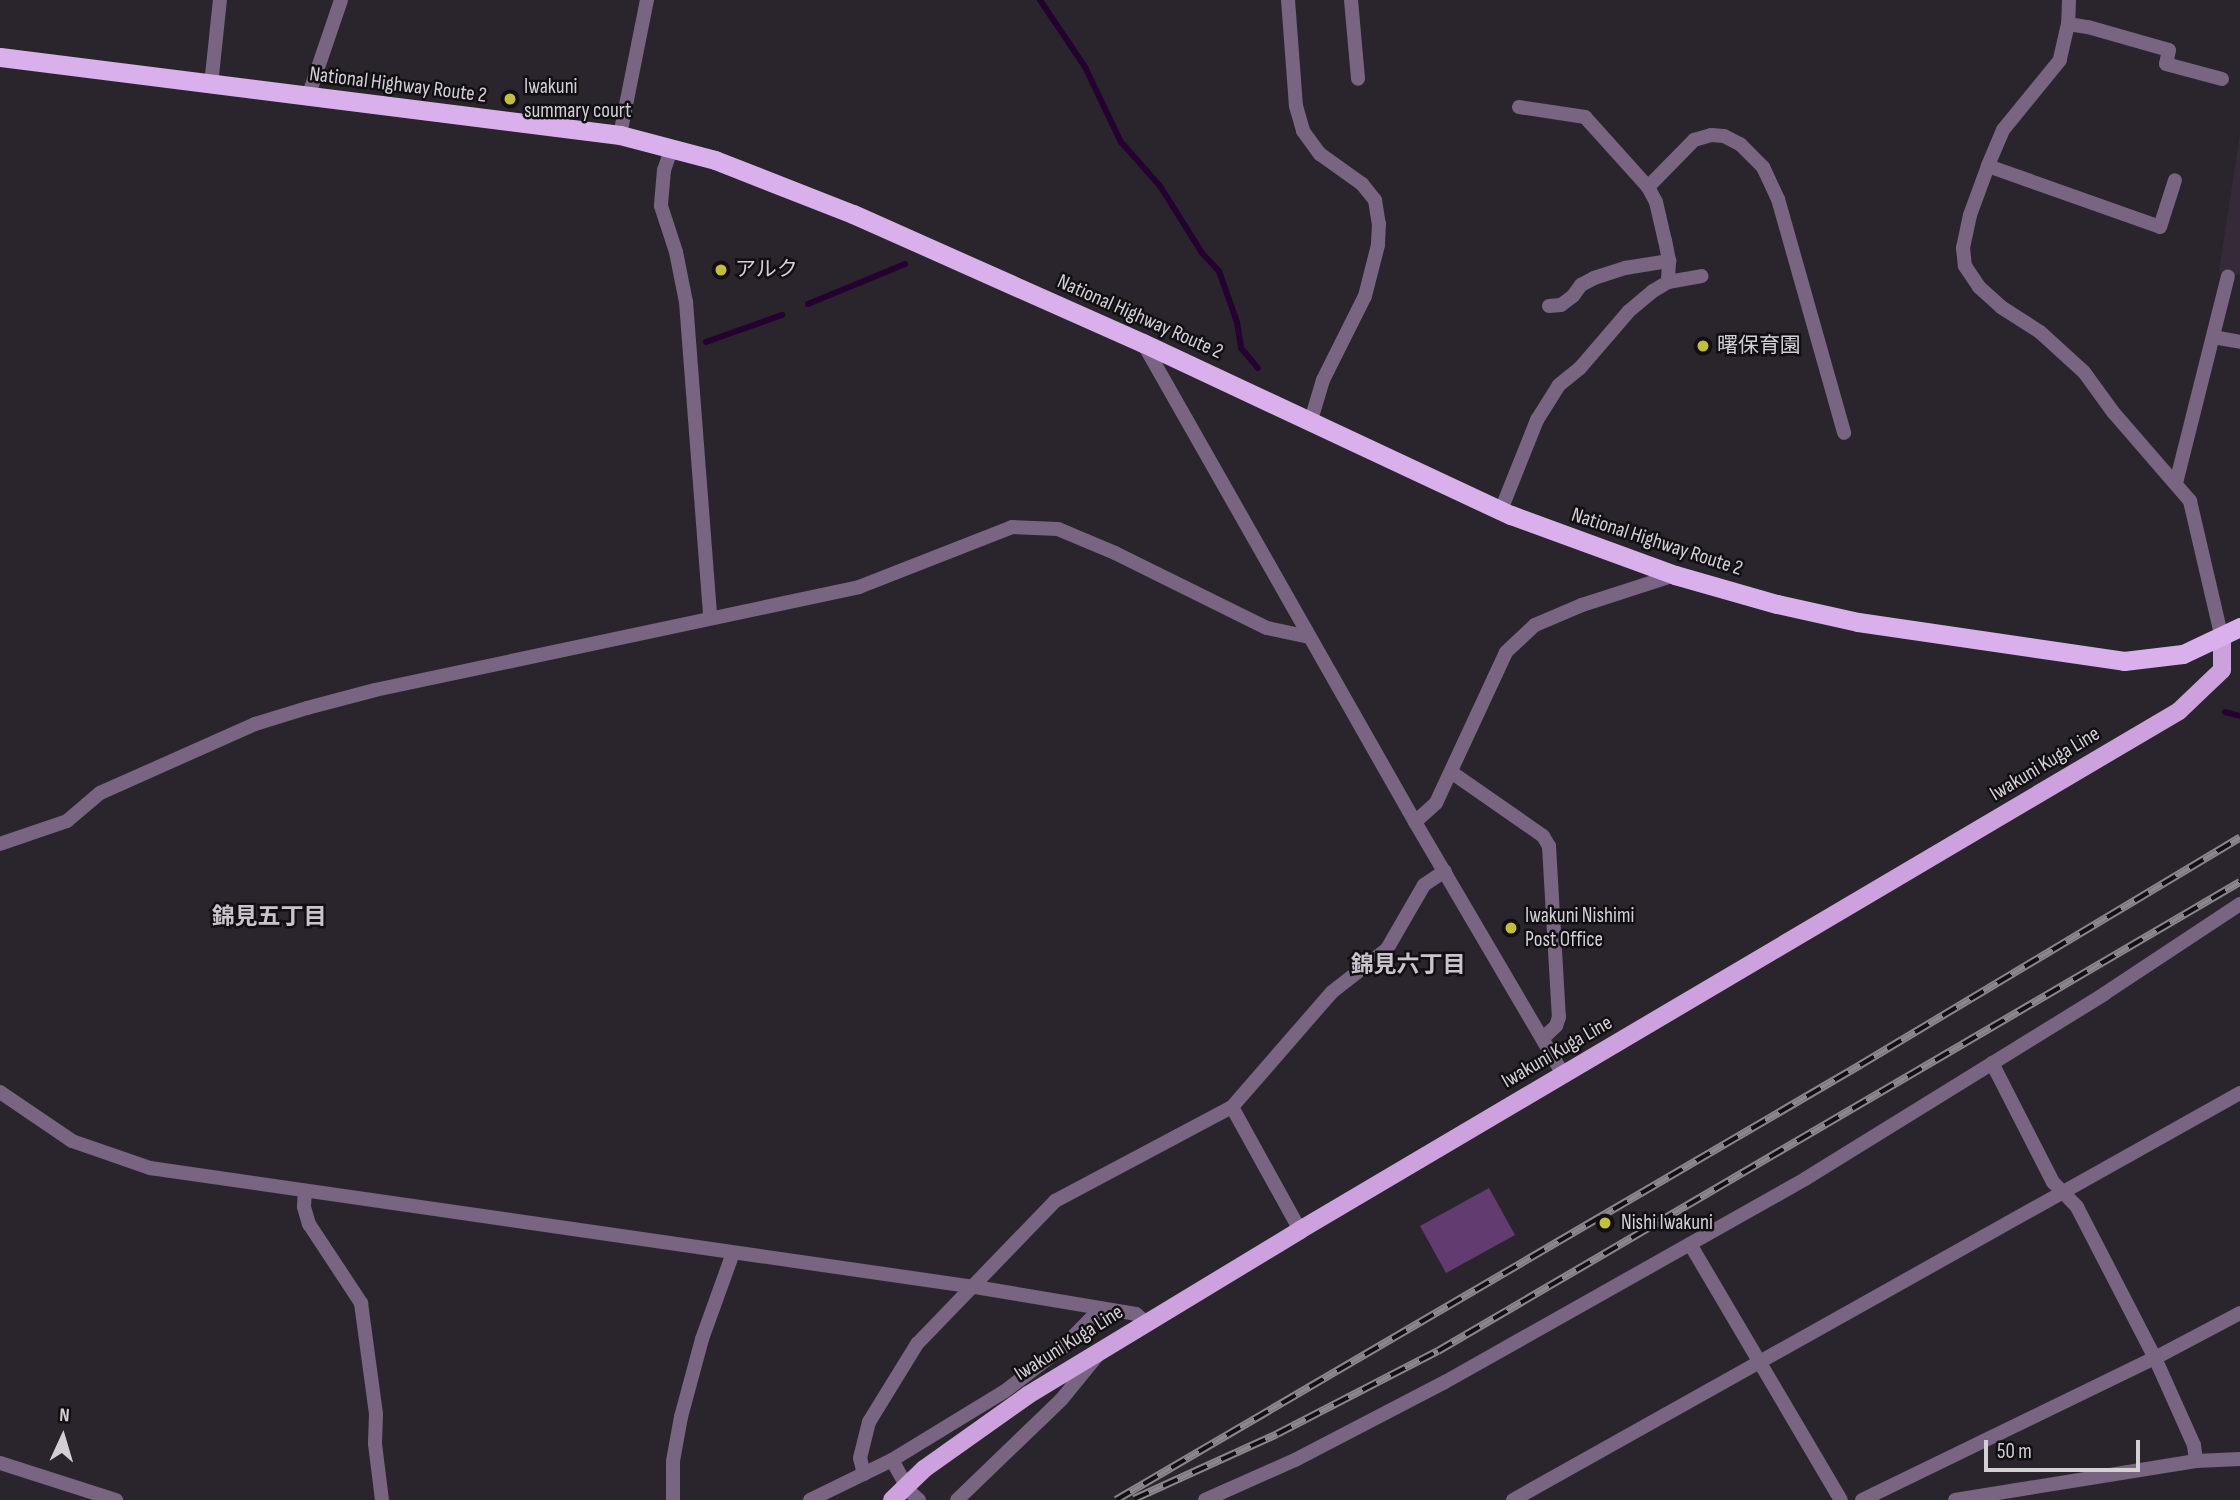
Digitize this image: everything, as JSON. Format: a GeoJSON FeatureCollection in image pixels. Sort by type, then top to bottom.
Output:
{"type":"FeatureCollection","features":[{"type":"Feature","properties":{"kind":"highway","name":"National Highway Route 2"},"geometry":{"type":"LineString","coordinates":[[0,57],[620,135],[672,147],[782,184],[1143,343],[1501,510],[1675,575],[1777,604],[1858,622],[2124,661],[2183,654],[2222,638],[2240,627]]}},
{"type":"Feature","properties":{"kind":"main road","name":"Iwakuni Kuga Line"},"geometry":{"type":"LineString","coordinates":[[892,1500],[924,1469],[1027,1395],[1102,1349],[2179,711],[2222,670],[2222,638]]}},
{"type":"Feature","properties":{"kind":"street"},"geometry":{"type":"LineString","coordinates":[[211,85],[220,0]]}},
{"type":"Feature","properties":{"kind":"street"},"geometry":{"type":"LineString","coordinates":[[308,97],[341,0]]}},
{"type":"Feature","properties":{"kind":"street"},"geometry":{"type":"LineString","coordinates":[[620,135],[647,0]]}},
{"type":"Feature","properties":{"kind":"street"},"geometry":{"type":"LineString","coordinates":[[1288,0],[1296,106],[1303,131],[1320,154],[1362,184],[1375,200],[1379,225],[1378,245],[1364,296],[1323,380],[1311,420]]}},
{"type":"Feature","properties":{"kind":"street"},"geometry":{"type":"LineString","coordinates":[[1350,0],[1358,79]]}},
{"type":"Feature","properties":{"kind":"street"},"geometry":{"type":"LineString","coordinates":[[2069,0],[2068,24],[2060,60],[2003,130],[1988,166],[1970,215],[1963,248],[1965,266],[1979,286],[2001,307],[2040,332],[2084,372],[2113,412],[2190,501],[2222,638]]}},
{"type":"Feature","properties":{"kind":"street"},"geometry":{"type":"LineString","coordinates":[[2068,24],[2169,50],[2166,64],[2222,79]]}},
{"type":"Feature","properties":{"kind":"street"},"geometry":{"type":"LineString","coordinates":[[1519,107],[1585,117],[1648,187],[1656,202],[1670,261],[1668,282]]}},
{"type":"Feature","properties":{"kind":"street"},"geometry":{"type":"LineString","coordinates":[[1648,187],[1694,140],[1711,135],[1724,136],[1740,144],[1763,167],[1778,200],[1844,433]]}},
{"type":"Feature","properties":{"kind":"street"},"geometry":{"type":"LineString","coordinates":[[672,147],[664,170],[662,206],[676,253],[685,302],[710,617]]}},
{"type":"Feature","properties":{"kind":"street"},"geometry":{"type":"LineString","coordinates":[[1988,166],[2160,227],[2175,180]]}},
{"type":"Feature","properties":{"kind":"street"},"geometry":{"type":"LineString","coordinates":[[1549,306],[1561,305],[1573,296],[1581,285],[1594,278],[1625,268],[1670,261]]}},
{"type":"Feature","properties":{"kind":"street"},"geometry":{"type":"LineString","coordinates":[[1501,510],[1537,420],[1559,386],[1580,368],[1629,311],[1668,282],[1702,276]]}},
{"type":"Feature","properties":{"kind":"street"},"geometry":{"type":"LineString","coordinates":[[2176,483],[2228,276]]}},
{"type":"Feature","properties":{"kind":"street"},"geometry":{"type":"LineString","coordinates":[[2213,337],[2240,342]]}},
{"type":"Feature","properties":{"kind":"street"},"geometry":{"type":"LineString","coordinates":[[1143,343],[1415,822],[1563,1074]]}},
{"type":"Feature","properties":{"kind":"street"},"geometry":{"type":"LineString","coordinates":[[0,844],[67,821],[100,793],[255,724],[375,690],[859,587],[1012,527],[1058,529],[1115,553],[1268,628],[1309,637]]}},
{"type":"Feature","properties":{"kind":"street"},"geometry":{"type":"LineString","coordinates":[[1415,822],[1436,803],[1506,652],[1535,625],[1582,605],[1675,575]]}},
{"type":"Feature","properties":{"kind":"street"},"geometry":{"type":"LineString","coordinates":[[1451,772],[1543,836],[1549,846],[1559,1017],[1556,1026],[1543,1038]]}},
{"type":"Feature","properties":{"kind":"street"},"geometry":{"type":"LineString","coordinates":[[864,1474],[860,1458],[869,1422],[918,1344],[1055,1201],[1232,1107],[1332,992],[1387,949],[1424,885],[1445,872]]}},
{"type":"Feature","properties":{"kind":"street"},"geometry":{"type":"LineString","coordinates":[[1205,1500],[1253,1481],[1349,1433],[1805,1179],[2104,994],[2240,904]]}},
{"type":"Feature","properties":{"kind":"street"},"geometry":{"type":"LineString","coordinates":[[1992,1063],[2053,1182],[2077,1207],[2155,1358],[2194,1446],[2196,1461]]}},
{"type":"Feature","properties":{"kind":"street"},"geometry":{"type":"LineString","coordinates":[[0,1092],[72,1141],[150,1168],[975,1287],[1136,1314],[1146,1323]]}},
{"type":"Feature","properties":{"kind":"street"},"geometry":{"type":"LineString","coordinates":[[1513,1500],[2240,1093]]}},
{"type":"Feature","properties":{"kind":"street"},"geometry":{"type":"LineString","coordinates":[[1232,1107],[1300,1230]]}},
{"type":"Feature","properties":{"kind":"street"},"geometry":{"type":"LineString","coordinates":[[305,1191],[304,1207],[309,1224],[361,1303],[376,1414],[375,1444],[382,1500]]}},
{"type":"Feature","properties":{"kind":"street"},"geometry":{"type":"LineString","coordinates":[[1690,1244],[1841,1500]]}},
{"type":"Feature","properties":{"kind":"street"},"geometry":{"type":"LineString","coordinates":[[673,1500],[673,1461],[681,1417],[702,1339],[733,1253]]}},
{"type":"Feature","properties":{"kind":"street"},"geometry":{"type":"LineString","coordinates":[[810,1500],[892,1460],[1005,1391],[1063,1347],[1101,1308]]}},
{"type":"Feature","properties":{"kind":"street"},"geometry":{"type":"LineString","coordinates":[[1862,1500],[2155,1358],[2240,1313]]}},
{"type":"Feature","properties":{"kind":"street"},"geometry":{"type":"LineString","coordinates":[[957,1500],[1060,1400],[1102,1349]]}},
{"type":"Feature","properties":{"kind":"street"},"geometry":{"type":"LineString","coordinates":[[1955,1500],[2196,1461],[2240,1459]]}},
{"type":"Feature","properties":{"kind":"street"},"geometry":{"type":"LineString","coordinates":[[892,1460],[910,1492],[919,1500]]}},
{"type":"Feature","properties":{"kind":"street"},"geometry":{"type":"LineString","coordinates":[[0,1463],[116,1500]]}},
{"type":"Feature","properties":{"kind":"shaded area"},"geometry":{"type":"Polygon","coordinates":[[[2240,134],[2240,275],[2219,272],[2240,134]]]}},
{"type":"Feature","properties":{"kind":"shaded area"},"geometry":{"type":"Polygon","coordinates":[[[1489,1188],[1515,1235],[1446,1273],[1420,1226],[1489,1188]]]}},
{"type":"Feature","properties":{"kind":"waterway"},"geometry":{"type":"LineString","coordinates":[[1040,0],[1085,67],[1121,142],[1160,186],[1202,253],[1219,271],[1237,322],[1241,348],[1258,368]]}},
{"type":"Feature","properties":{"kind":"waterway"},"geometry":{"type":"LineString","coordinates":[[808,304],[905,264]]}},
{"type":"Feature","properties":{"kind":"waterway"},"geometry":{"type":"LineString","coordinates":[[706,342],[782,315]]}},
{"type":"Feature","properties":{"kind":"waterway"},"geometry":{"type":"LineString","coordinates":[[2225,712],[2240,716]]}},
{"type":"Feature","properties":{"kind":"railway"},"geometry":{"type":"LineString","coordinates":[[1116,1500],[1860,1065],[2240,838]]}},
{"type":"Feature","properties":{"kind":"railway"},"geometry":{"type":"LineString","coordinates":[[1134,1499],[1277,1434],[1438,1351],[2240,882]]}},
{"type":"Feature","properties":{"kind":"place","name":"Iwakuni summary court"},"geometry":{"type":"Point","coordinates":[510,99]}},
{"type":"Feature","properties":{"kind":"place","name":"アルク"},"geometry":{"type":"Point","coordinates":[721,270]}},
{"type":"Feature","properties":{"kind":"place","name":"曙保育園"},"geometry":{"type":"Point","coordinates":[1703,346]}},
{"type":"Feature","properties":{"kind":"place","name":"Iwakuni Nishimi Post Office"},"geometry":{"type":"Point","coordinates":[1511,928]}},
{"type":"Feature","properties":{"kind":"place","name":"Nishi Iwakuni"},"geometry":{"type":"Point","coordinates":[1605,1223]}},
{"type":"Feature","properties":{"kind":"district","name":"錦見五丁目"},"geometry":{"type":"Point","coordinates":[269,917]}},
{"type":"Feature","properties":{"kind":"district","name":"錦見六丁目"},"geometry":{"type":"Point","coordinates":[1408,965]}}]}
